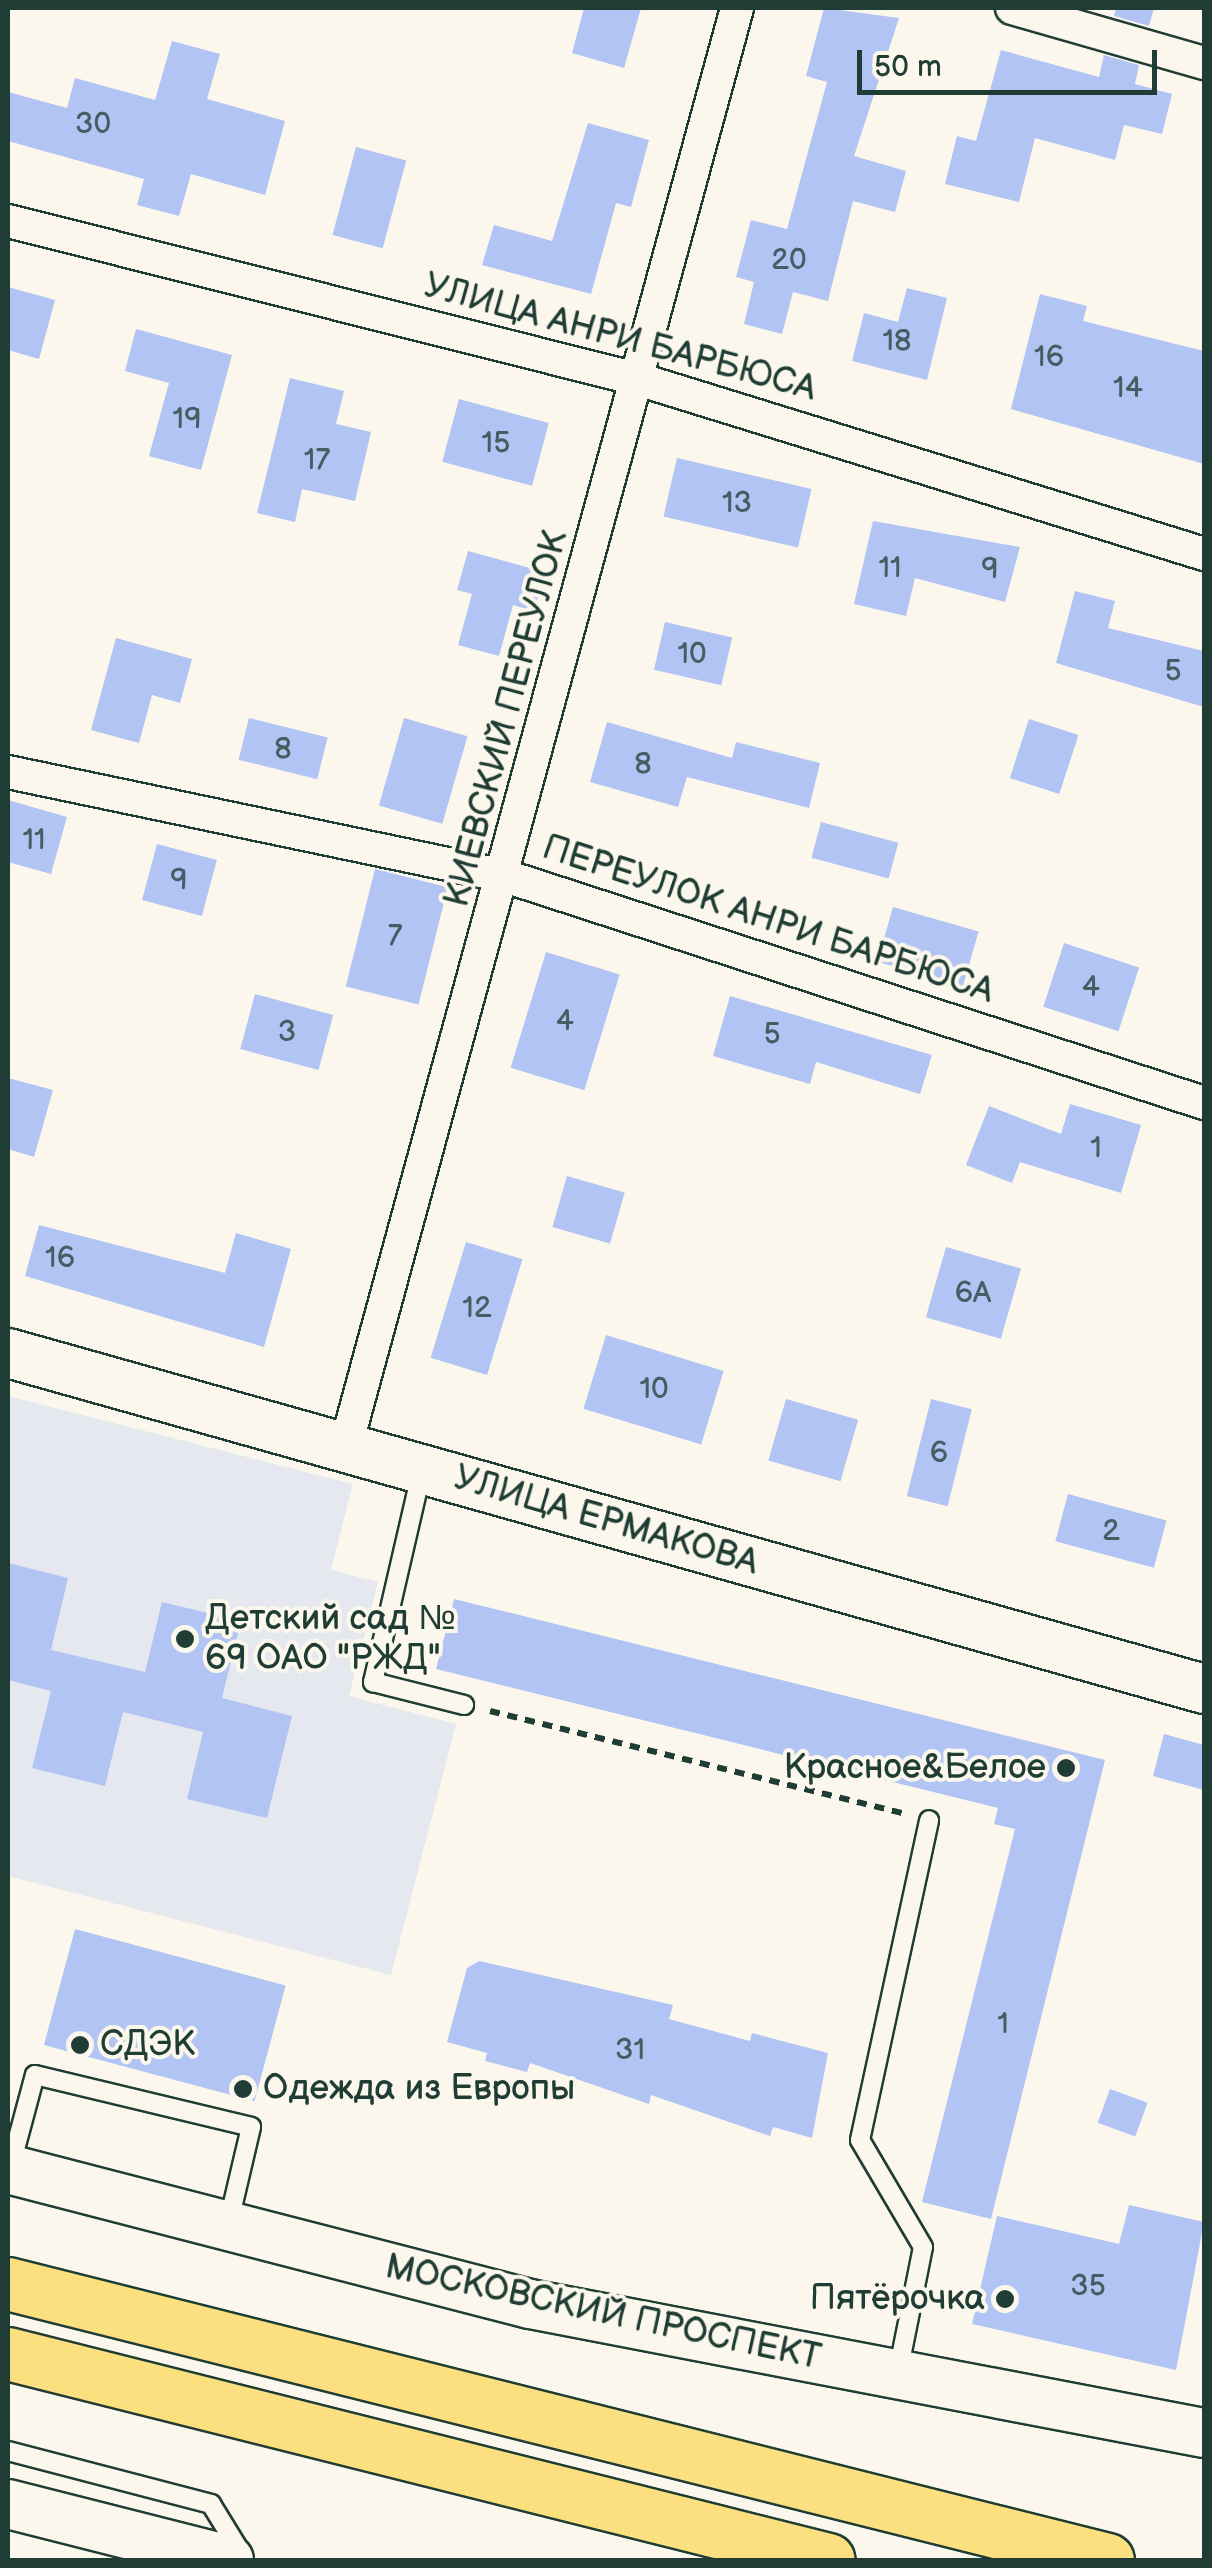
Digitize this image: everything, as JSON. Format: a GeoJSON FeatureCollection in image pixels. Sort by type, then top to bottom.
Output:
{"type":"FeatureCollection","features":[{"type":"Feature","properties":{"kind":"main road"},"geometry":{"type":"LineString","coordinates":[[8,2284],[1108,2560]]}},
{"type":"Feature","properties":{"kind":"main road"},"geometry":{"type":"LineString","coordinates":[[8,2354],[828,2560]]}},
{"type":"Feature","properties":{"kind":"street","name":"КИЕВСКИЙ ПЕРЕУЛОК"},"geometry":{"type":"LineString","coordinates":[[345,1449],[641,380],[737,8]]}},
{"type":"Feature","properties":{"kind":"street"},"geometry":{"type":"LineString","coordinates":[[1012,8],[1204,63]]}},
{"type":"Feature","properties":{"kind":"street","name":"УЛИЦА АНРИ БАРБЮСА"},"geometry":{"type":"LineString","coordinates":[[8,221],[641,380],[1204,554]]}},
{"type":"Feature","properties":{"kind":"street","name":"ПЕРЕУЛОК АНРИ БАРБЮСА"},"geometry":{"type":"LineString","coordinates":[[8,772],[505,876],[1204,1103]]}},
{"type":"Feature","properties":{"kind":"street","name":"УЛИЦА ЕРМАКОВА"},"geometry":{"type":"LineString","coordinates":[[8,1354],[1204,1689]]}},
{"type":"Feature","properties":{"kind":"street","name":"МОСКОВСКИЙ ПРОСПЕКТ"},"geometry":{"type":"LineString","coordinates":[[8,2170],[530,2304],[1204,2433]]}},
{"type":"Feature","properties":{"kind":"street"},"geometry":{"type":"LineString","coordinates":[[8,2504],[229,2560]]}},
{"type":"Feature","properties":{"kind":"lane"},"geometry":{"type":"LineString","coordinates":[[422,1469],[372,1682],[464,1705]]}},
{"type":"Feature","properties":{"kind":"lane"},"geometry":{"type":"LineString","coordinates":[[897,2374],[924,2247],[860,2140],[929,1820]]}},
{"type":"Feature","properties":{"kind":"lane"},"geometry":{"type":"LineString","coordinates":[[8,2170],[35,2075],[250,2127],[228,2226]]}},
{"type":"Feature","properties":{"kind":"lane"},"geometry":{"type":"LineString","coordinates":[[8,2450],[211,2504],[246,2560]]}},
{"type":"Feature","properties":{"kind":"path"},"geometry":{"type":"LineString","coordinates":[[464,1705],[929,1820]]}},
{"type":"Feature","properties":{"kind":"shaded area","name":"Детский сад № 69 ОАО \"РЖД\""},"geometry":{"type":"Polygon","coordinates":[[[8,1396],[353,1484],[331,1570],[378,1582],[349,1696],[456,1724],[391,1975],[8,1876],[8,1396]]]}},
{"type":"Feature","properties":{"kind":"building"},"geometry":{"type":"Polygon","coordinates":[[[584,8],[641,8],[624,68],[572,53],[584,8]]]}},
{"type":"Feature","properties":{"kind":"building"},"geometry":{"type":"Polygon","coordinates":[[[824,8],[899,18],[854,156],[906,171],[895,212],[853,201],[828,301],[793,292],[782,334],[744,324],[754,282],[736,277],[751,220],[787,229],[827,82],[806,76],[824,8]]]}},
{"type":"Feature","properties":{"kind":"building"},"geometry":{"type":"Polygon","coordinates":[[[1116,8],[1154,8],[1149,26],[1114,16],[1116,8]]]}},
{"type":"Feature","properties":{"kind":"building"},"geometry":{"type":"Polygon","coordinates":[[[172,41],[220,54],[207,99],[285,121],[265,195],[191,174],[179,216],[137,205],[144,179],[8,141],[8,92],[67,108],[75,78],[155,100],[172,41]]]}},
{"type":"Feature","properties":{"kind":"building"},"geometry":{"type":"Polygon","coordinates":[[[1001,50],[1099,77],[1104,55],[1139,65],[1135,84],[1172,94],[1162,134],[1124,125],[1115,160],[1035,138],[1019,202],[945,184],[957,136],[976,141],[1001,50]]]}},
{"type":"Feature","properties":{"kind":"building"},"geometry":{"type":"Polygon","coordinates":[[[588,123],[649,140],[631,207],[616,203],[591,294],[482,265],[494,225],[552,241],[588,123]]]}},
{"type":"Feature","properties":{"kind":"building"},"geometry":{"type":"Polygon","coordinates":[[[356,147],[406,160],[383,248],[332,235],[356,147]]]}},
{"type":"Feature","properties":{"kind":"building"},"geometry":{"type":"Polygon","coordinates":[[[8,287],[55,300],[39,359],[8,350],[8,287]]]}},
{"type":"Feature","properties":{"kind":"building"},"geometry":{"type":"Polygon","coordinates":[[[907,288],[947,298],[927,380],[852,361],[864,313],[898,322],[907,288]]]}},
{"type":"Feature","properties":{"kind":"building"},"geometry":{"type":"Polygon","coordinates":[[[1040,294],[1087,306],[1083,321],[1204,351],[1204,464],[1011,409],[1040,294]]]}},
{"type":"Feature","properties":{"kind":"building"},"geometry":{"type":"Polygon","coordinates":[[[136,329],[232,355],[201,470],[149,456],[169,383],[125,371],[136,329]]]}},
{"type":"Feature","properties":{"kind":"building"},"geometry":{"type":"Polygon","coordinates":[[[290,378],[344,391],[336,424],[371,432],[355,501],[302,489],[295,522],[257,513],[290,378]]]}},
{"type":"Feature","properties":{"kind":"building"},"geometry":{"type":"Polygon","coordinates":[[[459,399],[549,423],[532,486],[442,462],[459,399]]]}},
{"type":"Feature","properties":{"kind":"building"},"geometry":{"type":"Polygon","coordinates":[[[677,458],[811,489],[798,548],[664,516],[677,458]]]}},
{"type":"Feature","properties":{"kind":"building"},"geometry":{"type":"Polygon","coordinates":[[[873,521],[1020,547],[1005,602],[915,578],[906,616],[854,604],[873,521]]]}},
{"type":"Feature","properties":{"kind":"building"},"geometry":{"type":"Polygon","coordinates":[[[468,551],[545,572],[534,611],[513,605],[499,656],[458,645],[472,594],[457,590],[468,551]]]}},
{"type":"Feature","properties":{"kind":"building"},"geometry":{"type":"Polygon","coordinates":[[[1075,591],[1115,601],[1108,628],[1204,651],[1204,707],[1056,663],[1075,591]]]}},
{"type":"Feature","properties":{"kind":"building"},"geometry":{"type":"Polygon","coordinates":[[[665,622],[732,638],[721,685],[654,670],[665,622]]]}},
{"type":"Feature","properties":{"kind":"building"},"geometry":{"type":"Polygon","coordinates":[[[116,638],[192,659],[180,703],[152,695],[139,743],[91,730],[116,638]]]}},
{"type":"Feature","properties":{"kind":"building"},"geometry":{"type":"Polygon","coordinates":[[[249,718],[328,738],[317,779],[239,760],[249,718]]]}},
{"type":"Feature","properties":{"kind":"building"},"geometry":{"type":"Polygon","coordinates":[[[404,718],[467,736],[442,824],[379,805],[404,718]]]}},
{"type":"Feature","properties":{"kind":"building"},"geometry":{"type":"Polygon","coordinates":[[[1029,719],[1078,735],[1059,794],[1010,778],[1029,719]]]}},
{"type":"Feature","properties":{"kind":"building"},"geometry":{"type":"Polygon","coordinates":[[[607,722],[732,758],[736,742],[820,763],[809,808],[687,777],[678,807],[590,782],[607,722]]]}},
{"type":"Feature","properties":{"kind":"building"},"geometry":{"type":"Polygon","coordinates":[[[8,800],[67,817],[51,874],[8,862],[8,800]]]}},
{"type":"Feature","properties":{"kind":"building"},"geometry":{"type":"Polygon","coordinates":[[[821,822],[898,843],[889,878],[811,858],[821,822]]]}},
{"type":"Feature","properties":{"kind":"building"},"geometry":{"type":"Polygon","coordinates":[[[157,844],[217,860],[202,916],[142,900],[157,844]]]}},
{"type":"Feature","properties":{"kind":"building"},"geometry":{"type":"Polygon","coordinates":[[[375,869],[448,887],[418,1005],[346,986],[375,869]]]}},
{"type":"Feature","properties":{"kind":"building"},"geometry":{"type":"Polygon","coordinates":[[[893,907],[979,932],[963,986],[877,962],[893,907]]]}},
{"type":"Feature","properties":{"kind":"building"},"geometry":{"type":"Polygon","coordinates":[[[1064,943],[1139,967],[1118,1031],[1043,1007],[1064,943]]]}},
{"type":"Feature","properties":{"kind":"building"},"geometry":{"type":"Polygon","coordinates":[[[546,952],[620,975],[584,1090],[511,1068],[546,952]]]}},
{"type":"Feature","properties":{"kind":"building"},"geometry":{"type":"Polygon","coordinates":[[[255,994],[333,1015],[318,1070],[240,1049],[255,994]]]}},
{"type":"Feature","properties":{"kind":"building"},"geometry":{"type":"Polygon","coordinates":[[[730,996],[932,1055],[920,1094],[816,1062],[810,1084],[713,1056],[730,996]]]}},
{"type":"Feature","properties":{"kind":"building"},"geometry":{"type":"Polygon","coordinates":[[[8,1078],[53,1090],[34,1157],[8,1149],[8,1078]]]}},
{"type":"Feature","properties":{"kind":"building"},"geometry":{"type":"Polygon","coordinates":[[[1070,1104],[1141,1125],[1121,1193],[1020,1162],[1012,1183],[966,1165],[989,1106],[1061,1134],[1070,1104]]]}},
{"type":"Feature","properties":{"kind":"building"},"geometry":{"type":"Polygon","coordinates":[[[567,1176],[625,1193],[610,1243],[552,1227],[567,1176]]]}},
{"type":"Feature","properties":{"kind":"building"},"geometry":{"type":"Polygon","coordinates":[[[39,1225],[225,1273],[236,1233],[291,1249],[264,1347],[25,1276],[39,1225]]]}},
{"type":"Feature","properties":{"kind":"building"},"geometry":{"type":"Polygon","coordinates":[[[466,1242],[522,1259],[487,1375],[431,1358],[466,1242]]]}},
{"type":"Feature","properties":{"kind":"building"},"geometry":{"type":"Polygon","coordinates":[[[946,1247],[1021,1268],[1001,1339],[926,1317],[946,1247]]]}},
{"type":"Feature","properties":{"kind":"building"},"geometry":{"type":"Polygon","coordinates":[[[606,1335],[724,1371],[701,1445],[583,1409],[606,1335]]]}},
{"type":"Feature","properties":{"kind":"building"},"geometry":{"type":"Polygon","coordinates":[[[786,1399],[858,1420],[840,1481],[768,1461],[786,1399]]]}},
{"type":"Feature","properties":{"kind":"building"},"geometry":{"type":"Polygon","coordinates":[[[931,1399],[972,1409],[948,1506],[907,1496],[931,1399]]]}},
{"type":"Feature","properties":{"kind":"building"},"geometry":{"type":"Polygon","coordinates":[[[1068,1494],[1167,1520],[1154,1568],[1055,1541],[1068,1494]]]}},
{"type":"Feature","properties":{"kind":"building"},"geometry":{"type":"Polygon","coordinates":[[[8,1563],[68,1578],[51,1650],[145,1672],[162,1602],[241,1621],[222,1698],[292,1716],[267,1818],[187,1799],[203,1732],[123,1712],[105,1786],[32,1768],[51,1691],[8,1680],[8,1563]]]}},
{"type":"Feature","properties":{"kind":"building"},"geometry":{"type":"Polygon","coordinates":[[[454,1599],[1105,1760],[991,2219],[922,2202],[1015,1829],[994,1824],[998,1808],[436,1669],[454,1599]]]}},
{"type":"Feature","properties":{"kind":"building"},"geometry":{"type":"Polygon","coordinates":[[[1164,1734],[1204,1745],[1204,1790],[1153,1776],[1164,1734]]]}},
{"type":"Feature","properties":{"kind":"building"},"geometry":{"type":"Polygon","coordinates":[[[75,1929],[286,1985],[255,2101],[44,2045],[75,1929]]]}},
{"type":"Feature","properties":{"kind":"building"},"geometry":{"type":"Polygon","coordinates":[[[479,1961],[673,2005],[669,2019],[750,2041],[752,2033],[828,2053],[812,2138],[773,2127],[770,2136],[651,2095],[649,2104],[530,2063],[527,2072],[485,2061],[487,2053],[447,2042],[467,1968],[479,1961]]]}},
{"type":"Feature","properties":{"kind":"building"},"geometry":{"type":"Polygon","coordinates":[[[1110,2089],[1148,2103],[1135,2137],[1098,2123],[1110,2089]]]}},
{"type":"Feature","properties":{"kind":"building"},"geometry":{"type":"Polygon","coordinates":[[[1129,2205],[1204,2222],[1176,2370],[972,2324],[997,2216],[1119,2244],[1129,2205]]]}},
{"type":"Feature","properties":{"kind":"place","name":"Детский сад № 69 ОАО \"РЖД\""},"geometry":{"type":"Point","coordinates":[185,1639]}},
{"type":"Feature","properties":{"kind":"place","name":"Красное&Белое"},"geometry":{"type":"Point","coordinates":[1066,1768]}},
{"type":"Feature","properties":{"kind":"place","name":"СДЭК"},"geometry":{"type":"Point","coordinates":[80,2045]}},
{"type":"Feature","properties":{"kind":"place","name":"Одежда из Европы"},"geometry":{"type":"Point","coordinates":[243,2089]}},
{"type":"Feature","properties":{"kind":"place","name":"Пятёрочка"},"geometry":{"type":"Point","coordinates":[1005,2299]}}]}
